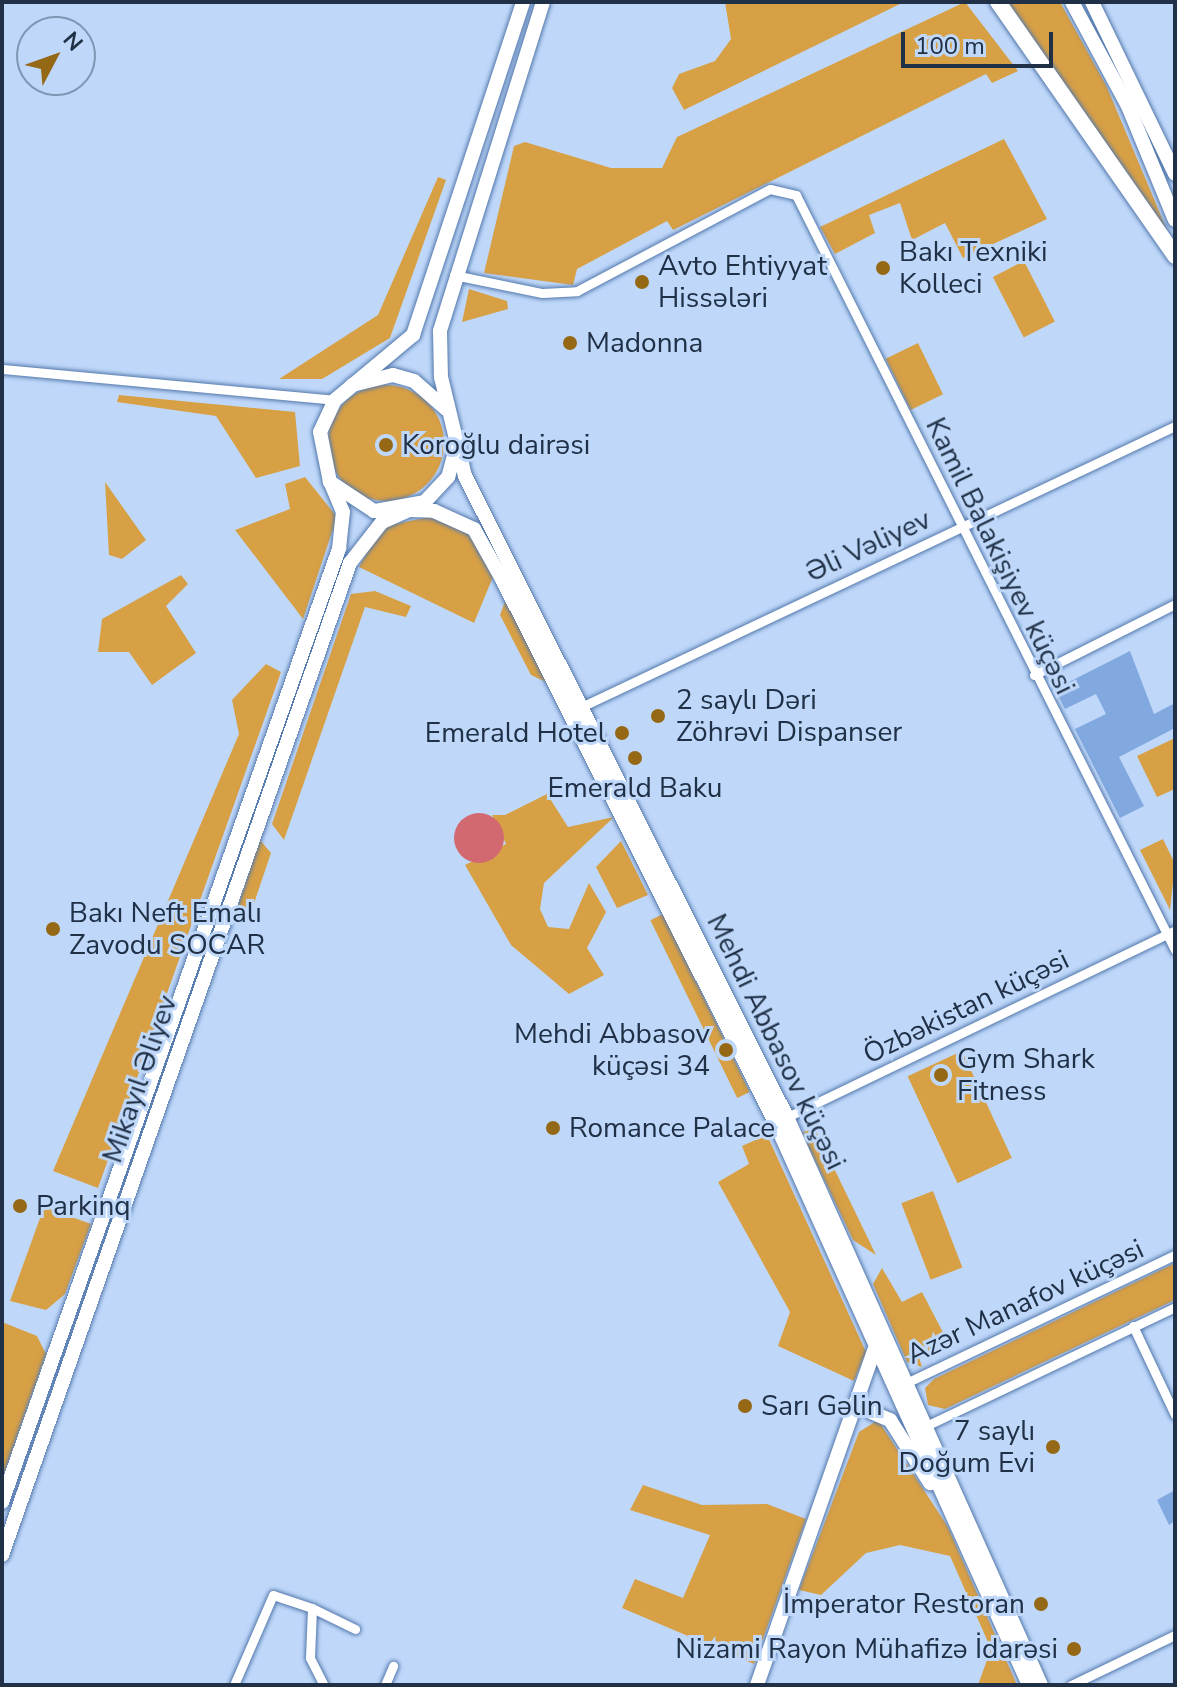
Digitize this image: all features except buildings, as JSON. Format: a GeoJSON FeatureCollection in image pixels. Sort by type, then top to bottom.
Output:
{"type":"FeatureCollection","features":[{"type":"Feature","properties":{"kind":"highway"},"geometry":{"type":"LineString","coordinates":[[998,2],[1175,256]]}},
{"type":"Feature","properties":{"kind":"main road"},"geometry":{"type":"LineString","coordinates":[[352,385],[393,375],[414,381],[432,392],[454,427],[448,477],[409,510],[357,506],[330,482],[320,432],[335,400],[352,385],[413,335],[523,2]]}},
{"type":"Feature","properties":{"kind":"main road","name":"Mehdi Abbasov küçəsi"},"geometry":{"type":"LineString","coordinates":[[543,2],[454,275],[438,353],[471,493],[781,1120],[903,1387],[911,1421],[1029,1685]]}},
{"type":"Feature","properties":{"kind":"main road"},"geometry":{"type":"LineString","coordinates":[[1072,2],[1115,79],[1175,220]]}},
{"type":"Feature","properties":{"kind":"main road"},"geometry":{"type":"LineString","coordinates":[[1092,2],[1131,72],[1175,174]]}},
{"type":"Feature","properties":{"kind":"main road","name":"Mikayıl Əliyev"},"geometry":{"type":"LineString","coordinates":[[2,1502],[339,549],[343,512],[330,482]]}},
{"type":"Feature","properties":{"kind":"main road","name":"Mehdi Abbasov küçəsi"},"geometry":{"type":"LineString","coordinates":[[409,510],[450,514],[482,541],[781,1120]]}},
{"type":"Feature","properties":{"kind":"main road","name":"Mikayıl Əliyev"},"geometry":{"type":"LineString","coordinates":[[2,1555],[347,573],[369,533],[409,510]]}},
{"type":"Feature","properties":{"kind":"main road"},"geometry":{"type":"LineString","coordinates":[[849,1433],[883,1358],[883,1342]]}},
{"type":"Feature","properties":{"kind":"main road"},"geometry":{"type":"LineString","coordinates":[[757,1685],[883,1342]]}},
{"type":"Feature","properties":{"kind":"main road","name":"Mehdi Abbasov küçəsi"},"geometry":{"type":"LineString","coordinates":[[883,1358],[928,1425],[1041,1685]]}},
{"type":"Feature","properties":{"kind":"main road"},"geometry":{"type":"LineString","coordinates":[[849,1433],[871,1412],[888,1410],[928,1425]]}},
{"type":"Feature","properties":{"kind":"main road"},"geometry":{"type":"LineString","coordinates":[[871,1412],[895,1426],[961,1533]]}},
{"type":"Feature","properties":{"kind":"street","name":"Kamil Balakişiyev küçəsi"},"geometry":{"type":"LineString","coordinates":[[454,275],[542,293],[577,291],[782,187],[803,204],[959,528],[1171,932],[1175,950]]}},
{"type":"Feature","properties":{"kind":"street"},"geometry":{"type":"LineString","coordinates":[[2,369],[335,400]]}},
{"type":"Feature","properties":{"kind":"street","name":"Əli Vəliyev"},"geometry":{"type":"LineString","coordinates":[[579,708],[1175,426]]}},
{"type":"Feature","properties":{"kind":"street"},"geometry":{"type":"LineString","coordinates":[[1034,675],[1175,604]]}},
{"type":"Feature","properties":{"kind":"street","name":"Özbəkistan küçəsi"},"geometry":{"type":"LineString","coordinates":[[781,1120],[1171,932]]}},
{"type":"Feature","properties":{"kind":"street","name":"Azər Manafov küçəsi"},"geometry":{"type":"LineString","coordinates":[[903,1387],[1175,1255]]}},
{"type":"Feature","properties":{"kind":"street"},"geometry":{"type":"LineString","coordinates":[[928,1425],[1175,1307]]}},
{"type":"Feature","properties":{"kind":"street"},"geometry":{"type":"LineString","coordinates":[[1133,1326],[1175,1415]]}},
{"type":"Feature","properties":{"kind":"street"},"geometry":{"type":"LineString","coordinates":[[234,1685],[273,1595],[312,1608],[355,1629]]}},
{"type":"Feature","properties":{"kind":"street"},"geometry":{"type":"LineString","coordinates":[[312,1608],[310,1658],[324,1685]]}},
{"type":"Feature","properties":{"kind":"street"},"geometry":{"type":"LineString","coordinates":[[1071,1685],[1175,1635]]}},
{"type":"Feature","properties":{"kind":"street"},"geometry":{"type":"LineString","coordinates":[[385,1685],[393,1666]]}},
{"type":"Feature","properties":{"kind":"shaded area"},"geometry":{"type":"Polygon","coordinates":[[[725,2],[904,2],[684,110],[672,88],[679,74],[715,61],[731,39],[725,2]]]}},
{"type":"Feature","properties":{"kind":"shaded area"},"geometry":{"type":"Polygon","coordinates":[[[965,2],[1018,71],[992,83],[986,74],[673,230],[667,221],[577,269],[573,285],[484,273],[514,146],[525,142],[611,168],[662,168],[677,137],[965,2]]]}},
{"type":"Feature","properties":{"kind":"shaded area"},"geometry":{"type":"Polygon","coordinates":[[[1006,2],[1060,2],[1106,85],[1167,230],[1006,2]]]}},
{"type":"Feature","properties":{"kind":"shaded area"},"geometry":{"type":"Polygon","coordinates":[[[1004,139],[1047,219],[963,258],[945,223],[912,240],[900,203],[869,215],[875,233],[835,254],[820,227],[1004,139]]]}},
{"type":"Feature","properties":{"kind":"shaded area"},"geometry":{"type":"Polygon","coordinates":[[[438,177],[446,180],[390,338],[322,379],[279,379],[378,315],[438,177]]]}},
{"type":"Feature","properties":{"kind":"shaded area"},"geometry":{"type":"Polygon","coordinates":[[[1024,261],[1055,322],[1024,337],[993,277],[1024,261]]]}},
{"type":"Feature","properties":{"kind":"shaded area"},"geometry":{"type":"Polygon","coordinates":[[[469,289],[507,301],[508,309],[462,322],[469,289]]]}},
{"type":"Feature","properties":{"kind":"shaded area"},"geometry":{"type":"Polygon","coordinates":[[[918,343],[943,394],[911,410],[886,359],[918,343]]]}},
{"type":"Feature","properties":{"kind":"shaded area","name":"Koroğlu dairəsi"},"geometry":{"type":"Polygon","coordinates":[[[386,385],[408,389],[427,402],[440,421],[444,443],[440,465],[427,484],[408,497],[386,501],[364,497],[345,484],[332,465],[328,443],[332,421],[345,402],[364,389],[386,385]]]}},
{"type":"Feature","properties":{"kind":"shaded area"},"geometry":{"type":"Polygon","coordinates":[[[119,395],[295,412],[300,466],[256,478],[216,416],[117,402],[119,395]]]}},
{"type":"Feature","properties":{"kind":"shaded area"},"geometry":{"type":"Polygon","coordinates":[[[305,477],[337,517],[303,619],[235,530],[290,509],[285,484],[305,477]]]}},
{"type":"Feature","properties":{"kind":"shaded area"},"geometry":{"type":"Polygon","coordinates":[[[105,482],[146,540],[122,559],[109,555],[105,482]]]}},
{"type":"Feature","properties":{"kind":"shaded area"},"geometry":{"type":"Polygon","coordinates":[[[438,515],[470,530],[495,572],[474,623],[359,567],[381,527],[438,515]]]}},
{"type":"Feature","properties":{"kind":"shaded area"},"geometry":{"type":"Polygon","coordinates":[[[181,575],[188,584],[166,606],[196,653],[152,685],[129,652],[98,652],[102,619],[181,575]]]}},
{"type":"Feature","properties":{"kind":"shaded area"},"geometry":{"type":"Polygon","coordinates":[[[375,591],[411,606],[406,617],[365,607],[284,840],[272,824],[351,594],[375,591]]]}},
{"type":"Feature","properties":{"kind":"shaded area"},"geometry":{"type":"Polygon","coordinates":[[[506,599],[548,683],[531,675],[500,615],[506,599]]]}},
{"type":"Feature","properties":{"kind":"shaded area"},"geometry":{"type":"Polygon","coordinates":[[[266,664],[281,672],[98,1188],[53,1171],[239,734],[232,700],[266,664]]]}},
{"type":"Feature","properties":{"kind":"shaded area"},"geometry":{"type":"Polygon","coordinates":[[[1175,738],[1175,789],[1157,797],[1137,756],[1175,738]]]}},
{"type":"Feature","properties":{"kind":"shaded area"},"geometry":{"type":"Polygon","coordinates":[[[547,794],[568,827],[614,817],[544,883],[540,909],[548,927],[569,929],[589,883],[606,912],[587,948],[604,975],[569,994],[511,945],[465,865],[506,844],[492,815],[505,815],[547,794]]]}},
{"type":"Feature","properties":{"kind":"shaded area"},"geometry":{"type":"Polygon","coordinates":[[[479,813],[497,820],[504,838],[497,856],[479,863],[461,856],[454,838],[461,820],[479,813]]]}},
{"type":"Feature","properties":{"kind":"shaded area"},"geometry":{"type":"Polygon","coordinates":[[[1163,839],[1175,864],[1170,910],[1140,850],[1163,839]]]}},
{"type":"Feature","properties":{"kind":"shaded area"},"geometry":{"type":"Polygon","coordinates":[[[260,840],[271,853],[250,915],[232,924],[260,840]]]}},
{"type":"Feature","properties":{"kind":"shaded area"},"geometry":{"type":"Polygon","coordinates":[[[621,841],[648,895],[617,908],[596,867],[621,841]]]}},
{"type":"Feature","properties":{"kind":"shaded area"},"geometry":{"type":"Polygon","coordinates":[[[663,914],[750,1092],[737,1098],[650,920],[663,914]]]}},
{"type":"Feature","properties":{"kind":"shaded area"},"geometry":{"type":"Polygon","coordinates":[[[962,1051],[1012,1158],[957,1183],[908,1076],[962,1051]]]}},
{"type":"Feature","properties":{"kind":"shaded area"},"geometry":{"type":"Polygon","coordinates":[[[814,1127],[876,1255],[853,1240],[802,1133],[814,1127]]]}},
{"type":"Feature","properties":{"kind":"shaded area"},"geometry":{"type":"Polygon","coordinates":[[[767,1135],[866,1352],[854,1381],[778,1346],[790,1312],[718,1182],[749,1164],[742,1146],[767,1135]]]}},
{"type":"Feature","properties":{"kind":"shaded area"},"geometry":{"type":"Polygon","coordinates":[[[933,1191],[962,1268],[931,1280],[901,1203],[933,1191]]]}},
{"type":"Feature","properties":{"kind":"shaded area"},"geometry":{"type":"Polygon","coordinates":[[[44,1207],[91,1224],[65,1294],[46,1310],[10,1301],[44,1207]]]}},
{"type":"Feature","properties":{"kind":"shaded area"},"geometry":{"type":"Polygon","coordinates":[[[1175,1263],[1175,1300],[945,1409],[928,1405],[925,1388],[934,1379],[1175,1263]]]}},
{"type":"Feature","properties":{"kind":"shaded area"},"geometry":{"type":"Polygon","coordinates":[[[882,1268],[902,1302],[922,1292],[950,1346],[918,1354],[922,1367],[907,1362],[873,1284],[882,1268]]]}},
{"type":"Feature","properties":{"kind":"shaded area"},"geometry":{"type":"Polygon","coordinates":[[[2,1322],[37,1336],[46,1354],[2,1479],[2,1322]]]}},
{"type":"Feature","properties":{"kind":"shaded area"},"geometry":{"type":"Polygon","coordinates":[[[878,1420],[948,1527],[1017,1685],[978,1685],[991,1649],[950,1556],[900,1545],[866,1553],[821,1595],[799,1590],[859,1432],[878,1420]]]}},
{"type":"Feature","properties":{"kind":"shaded area"},"geometry":{"type":"Polygon","coordinates":[[[643,1485],[702,1505],[767,1504],[806,1519],[754,1664],[622,1608],[635,1579],[683,1598],[710,1535],[630,1510],[643,1485]]]}},
{"type":"Feature","properties":{"kind":"place","name":"Bakı Texniki Kolleci"},"geometry":{"type":"Point","coordinates":[883,268]}},
{"type":"Feature","properties":{"kind":"place","name":"Avto Ehtiyyat Hissәlәri"},"geometry":{"type":"Point","coordinates":[642,282]}},
{"type":"Feature","properties":{"kind":"place","name":"Madonna"},"geometry":{"type":"Point","coordinates":[570,343]}},
{"type":"Feature","properties":{"kind":"place","name":"Koroğlu dairəsi"},"geometry":{"type":"Point","coordinates":[386,445]}},
{"type":"Feature","properties":{"kind":"place","name":"2 saylı Dəri Zöhrəvi Dispanser"},"geometry":{"type":"Point","coordinates":[658,716]}},
{"type":"Feature","properties":{"kind":"place","name":"Emerald Hotel"},"geometry":{"type":"Point","coordinates":[622,733]}},
{"type":"Feature","properties":{"kind":"place","name":"Emerald Baku"},"geometry":{"type":"Point","coordinates":[635,758]}},
{"type":"Feature","properties":{"kind":"place","name":"Bakı Neft Emalı Zavodu SOCAR"},"geometry":{"type":"Point","coordinates":[53,929]}},
{"type":"Feature","properties":{"kind":"place","name":"Mehdi Abbasov küçəsi 34"},"geometry":{"type":"Point","coordinates":[726,1050]}},
{"type":"Feature","properties":{"kind":"place","name":"Gym Shark Fitness"},"geometry":{"type":"Point","coordinates":[941,1075]}},
{"type":"Feature","properties":{"kind":"place","name":"Romance Palace"},"geometry":{"type":"Point","coordinates":[553,1128]}},
{"type":"Feature","properties":{"kind":"place","name":"Parkinq"},"geometry":{"type":"Point","coordinates":[20,1206]}},
{"type":"Feature","properties":{"kind":"place","name":"Sarı Gəlin"},"geometry":{"type":"Point","coordinates":[745,1406]}},
{"type":"Feature","properties":{"kind":"place","name":"7 saylı Doğum Evi"},"geometry":{"type":"Point","coordinates":[1053,1447]}},
{"type":"Feature","properties":{"kind":"place","name":"İmperator Restoran"},"geometry":{"type":"Point","coordinates":[1041,1604]}},
{"type":"Feature","properties":{"kind":"place","name":"Nizami Rayon Mühafizə İdarəsi"},"geometry":{"type":"Point","coordinates":[1074,1649]}}]}
